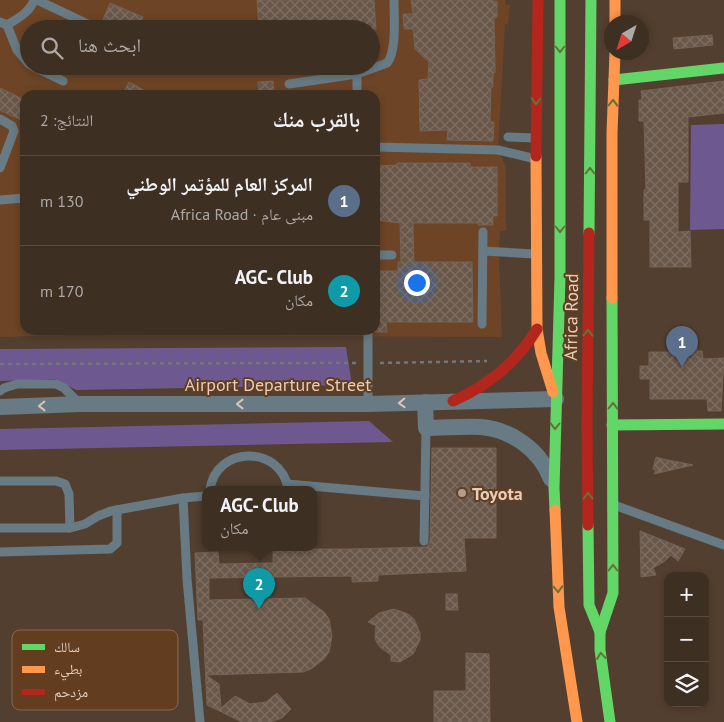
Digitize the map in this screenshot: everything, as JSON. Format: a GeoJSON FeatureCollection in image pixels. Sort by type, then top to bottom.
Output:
{"type":"FeatureCollection","features":[{"type":"Feature","properties":{"kind":"main road","name":"Africa Road"},"geometry":{"type":"LineString","coordinates":[[538,0],[535,254],[537,329],[541,353],[573,399]]}},
{"type":"Feature","properties":{"kind":"main road","name":"Africa Road"},"geometry":{"type":"LineString","coordinates":[[560,0],[560,268],[573,399],[589,605],[600,632]]}},
{"type":"Feature","properties":{"kind":"main road","name":"Africa Road"},"geometry":{"type":"LineString","coordinates":[[577,722],[576,687],[559,607],[554,488],[573,399],[591,0]]}},
{"type":"Feature","properties":{"kind":"main road"},"geometry":{"type":"LineString","coordinates":[[615,0],[615,15]]}},
{"type":"Feature","properties":{"kind":"main road","name":"Africa Road"},"geometry":{"type":"LineString","coordinates":[[610,722],[601,685],[600,632],[613,593],[612,425],[614,337],[612,133],[614,60]]}},
{"type":"Feature","properties":{"kind":"main road"},"geometry":{"type":"LineString","coordinates":[[614,80],[724,68]]}},
{"type":"Feature","properties":{"kind":"main road"},"geometry":{"type":"LineString","coordinates":[[453,401],[487,385],[516,360],[537,329]]}},
{"type":"Feature","properties":{"kind":"main road"},"geometry":{"type":"LineString","coordinates":[[612,425],[682,426],[724,424]]}},
{"type":"Feature","properties":{"kind":"street","name":"Airport Departure Street"},"geometry":{"type":"LineString","coordinates":[[0,407],[81,404],[368,404],[573,399]]}},
{"type":"Feature","properties":{"kind":"street"},"geometry":{"type":"LineString","coordinates":[[426,402],[426,428],[480,427],[497,430],[513,436],[539,458],[548,472],[554,488]]}},
{"type":"Feature","properties":{"kind":"lane"},"geometry":{"type":"LineString","coordinates":[[20,54],[4,24],[27,11],[35,0],[79,20]]}},
{"type":"Feature","properties":{"kind":"lane"},"geometry":{"type":"LineString","coordinates":[[380,67],[390,60],[393,50],[394,0]]}},
{"type":"Feature","properties":{"kind":"lane"},"geometry":{"type":"LineString","coordinates":[[51,75],[64,81]]}},
{"type":"Feature","properties":{"kind":"lane"},"geometry":{"type":"LineString","coordinates":[[289,84],[349,75]]}},
{"type":"Feature","properties":{"kind":"lane"},"geometry":{"type":"LineString","coordinates":[[356,75],[356,90]]}},
{"type":"Feature","properties":{"kind":"lane"},"geometry":{"type":"LineString","coordinates":[[0,119],[12,126],[14,131],[0,168]]}},
{"type":"Feature","properties":{"kind":"lane"},"geometry":{"type":"LineString","coordinates":[[508,137],[536,138]]}},
{"type":"Feature","properties":{"kind":"lane"},"geometry":{"type":"LineString","coordinates":[[380,147],[498,150],[536,159]]}},
{"type":"Feature","properties":{"kind":"lane"},"geometry":{"type":"LineString","coordinates":[[0,200],[20,198]]}},
{"type":"Feature","properties":{"kind":"lane"},"geometry":{"type":"LineString","coordinates":[[482,324],[483,232]]}},
{"type":"Feature","properties":{"kind":"lane"},"geometry":{"type":"LineString","coordinates":[[483,251],[535,254]]}},
{"type":"Feature","properties":{"kind":"lane"},"geometry":{"type":"LineString","coordinates":[[380,255],[392,255]]}},
{"type":"Feature","properties":{"kind":"lane"},"geometry":{"type":"LineString","coordinates":[[368,335],[368,404]]}},
{"type":"Feature","properties":{"kind":"lane"},"geometry":{"type":"LineString","coordinates":[[0,392],[17,384],[56,384],[64,388],[81,404]]}},
{"type":"Feature","properties":{"kind":"lane"},"geometry":{"type":"LineString","coordinates":[[424,542],[426,428]]}},
{"type":"Feature","properties":{"kind":"lane"},"geometry":{"type":"LineString","coordinates":[[211,486],[219,470],[226,463],[243,456],[252,456],[270,462],[278,468],[287,486]]}},
{"type":"Feature","properties":{"kind":"lane"},"geometry":{"type":"LineString","coordinates":[[0,481],[56,481],[65,484],[69,494],[70,528]]}},
{"type":"Feature","properties":{"kind":"lane"},"geometry":{"type":"LineString","coordinates":[[317,489],[425,496]]}},
{"type":"Feature","properties":{"kind":"lane"},"geometry":{"type":"LineString","coordinates":[[0,528],[70,528],[85,524],[104,513],[202,496]]}},
{"type":"Feature","properties":{"kind":"lane"},"geometry":{"type":"LineString","coordinates":[[183,498],[187,588],[200,722]]}},
{"type":"Feature","properties":{"kind":"lane"},"geometry":{"type":"LineString","coordinates":[[613,505],[724,545]]}},
{"type":"Feature","properties":{"kind":"lane"},"geometry":{"type":"LineString","coordinates":[[0,552],[110,549],[117,543],[117,510]]}},
{"type":"Feature","properties":{"kind":"path"},"geometry":{"type":"LineString","coordinates":[[0,364],[368,363],[516,360]]}},
{"type":"Feature","properties":{"kind":"shaded area"},"geometry":{"type":"Polygon","coordinates":[[[0,0],[505,0],[506,5],[510,5],[508,24],[505,24],[498,150],[506,167],[506,231],[500,231],[499,253],[502,337],[71,335],[0,337],[0,0]]]}},
{"type":"Feature","properties":{"kind":"shaded area"},"geometry":{"type":"Polygon","coordinates":[[[724,124],[724,229],[690,230],[691,125],[724,124]]]}},
{"type":"Feature","properties":{"kind":"shaded area"},"geometry":{"type":"Polygon","coordinates":[[[346,347],[352,385],[76,390],[55,379],[0,381],[0,349],[346,347]]]}},
{"type":"Feature","properties":{"kind":"shaded area"},"geometry":{"type":"Polygon","coordinates":[[[369,421],[393,442],[0,450],[0,429],[369,421]]]}},
{"type":"Feature","properties":{"kind":"building"},"geometry":{"type":"Polygon","coordinates":[[[257,0],[374,0],[375,20],[258,20],[257,0]]]}},
{"type":"Feature","properties":{"kind":"building"},"geometry":{"type":"Polygon","coordinates":[[[411,0],[497,1],[497,17],[494,18],[495,73],[493,73],[493,87],[491,87],[490,122],[494,122],[493,141],[447,140],[448,130],[420,131],[419,80],[428,79],[429,62],[415,49],[413,29],[404,29],[403,14],[413,14],[411,0]]]}},
{"type":"Feature","properties":{"kind":"building"},"geometry":{"type":"Polygon","coordinates":[[[110,3],[143,17],[142,20],[103,20],[110,3]]]}},
{"type":"Feature","properties":{"kind":"building"},"geometry":{"type":"Polygon","coordinates":[[[712,35],[713,45],[674,49],[673,38],[712,35]]]}},
{"type":"Feature","properties":{"kind":"building"},"geometry":{"type":"Polygon","coordinates":[[[273,81],[274,90],[259,90],[258,82],[273,81]]]}},
{"type":"Feature","properties":{"kind":"building"},"geometry":{"type":"Polygon","coordinates":[[[724,81],[724,113],[688,117],[688,182],[678,182],[678,232],[690,231],[691,267],[650,267],[650,220],[644,220],[644,190],[646,190],[644,121],[639,121],[639,100],[642,100],[641,91],[724,81]]]}},
{"type":"Feature","properties":{"kind":"building"},"geometry":{"type":"Polygon","coordinates":[[[129,82],[144,90],[125,90],[129,82]]]}},
{"type":"Feature","properties":{"kind":"building"},"geometry":{"type":"Polygon","coordinates":[[[0,88],[20,98],[20,120],[0,110],[0,88]]]}},
{"type":"Feature","properties":{"kind":"building"},"geometry":{"type":"Polygon","coordinates":[[[397,163],[470,163],[470,167],[497,167],[497,216],[493,216],[493,225],[478,225],[478,223],[413,223],[414,262],[472,262],[473,322],[386,322],[387,332],[380,332],[380,271],[398,271],[398,262],[401,262],[400,223],[380,221],[380,166],[397,165],[397,163]]]}},
{"type":"Feature","properties":{"kind":"building"},"geometry":{"type":"Polygon","coordinates":[[[683,340],[697,340],[697,351],[702,351],[703,359],[724,358],[721,411],[708,411],[707,399],[650,399],[650,379],[640,379],[640,366],[649,366],[649,352],[684,352],[683,340]]]}},
{"type":"Feature","properties":{"kind":"building"},"geometry":{"type":"Polygon","coordinates":[[[432,448],[496,448],[496,538],[464,538],[466,571],[378,575],[378,581],[352,582],[352,577],[350,576],[209,578],[209,600],[305,598],[324,612],[329,619],[332,636],[329,652],[324,659],[311,669],[303,672],[206,675],[219,684],[221,708],[235,696],[250,704],[266,702],[277,693],[291,709],[282,718],[270,722],[242,722],[207,705],[203,620],[198,620],[195,553],[218,552],[219,564],[273,563],[273,551],[427,547],[430,541],[432,448]]]}},
{"type":"Feature","properties":{"kind":"building"},"geometry":{"type":"Polygon","coordinates":[[[656,457],[693,465],[654,474],[656,470],[653,469],[656,457]]]}},
{"type":"Feature","properties":{"kind":"building"},"geometry":{"type":"Polygon","coordinates":[[[640,531],[685,549],[678,561],[671,555],[653,568],[656,575],[641,577],[640,531]]]}},
{"type":"Feature","properties":{"kind":"building"},"geometry":{"type":"Polygon","coordinates":[[[446,594],[457,594],[458,610],[446,610],[446,594]]]}},
{"type":"Feature","properties":{"kind":"building"},"geometry":{"type":"Polygon","coordinates":[[[394,609],[408,614],[414,619],[420,633],[420,640],[413,654],[400,662],[391,661],[391,655],[377,643],[375,638],[376,626],[368,622],[379,613],[394,609]]]}},
{"type":"Feature","properties":{"kind":"building"},"geometry":{"type":"Polygon","coordinates":[[[466,653],[489,654],[490,722],[434,722],[434,691],[466,691],[466,653]]]}},
{"type":"Feature","properties":{"kind":"traffic: fast"},"geometry":{"type":"LineString","coordinates":[[555,510],[560,278],[560,0]]}},
{"type":"Feature","properties":{"kind":"traffic: fast"},"geometry":{"type":"LineString","coordinates":[[589,233],[591,0]]}},
{"type":"Feature","properties":{"kind":"traffic: fast"},"geometry":{"type":"LineString","coordinates":[[614,80],[724,68]]}},
{"type":"Feature","properties":{"kind":"traffic: fast"},"geometry":{"type":"LineString","coordinates":[[600,632],[613,593],[612,298]]}},
{"type":"Feature","properties":{"kind":"traffic: fast"},"geometry":{"type":"LineString","coordinates":[[612,425],[724,424]]}},
{"type":"Feature","properties":{"kind":"traffic: fast"},"geometry":{"type":"LineString","coordinates":[[588,525],[589,605],[600,632],[600,650],[610,722]]}},
{"type":"Feature","properties":{"kind":"traffic: slow"},"geometry":{"type":"LineString","coordinates":[[615,0],[615,15]]}},
{"type":"Feature","properties":{"kind":"traffic: slow"},"geometry":{"type":"LineString","coordinates":[[612,298],[612,133],[615,60]]}},
{"type":"Feature","properties":{"kind":"traffic: slow"},"geometry":{"type":"LineString","coordinates":[[536,156],[537,329],[541,353],[553,392]]}},
{"type":"Feature","properties":{"kind":"traffic: slow"},"geometry":{"type":"LineString","coordinates":[[555,510],[559,607],[577,722]]}},
{"type":"Feature","properties":{"kind":"traffic: jam"},"geometry":{"type":"LineString","coordinates":[[536,156],[538,0]]}},
{"type":"Feature","properties":{"kind":"traffic: jam"},"geometry":{"type":"LineString","coordinates":[[588,525],[589,233]]}},
{"type":"Feature","properties":{"kind":"traffic: jam"},"geometry":{"type":"LineString","coordinates":[[453,401],[478,388],[501,372],[511,363],[537,329]]}},
{"type":"Feature","properties":{"kind":"place","name":"المركز العام للمؤتمر الوطني"},"geometry":{"type":"Point","coordinates":[682,367]}},
{"type":"Feature","properties":{"kind":"place","name":"Toyota"},"geometry":{"type":"Point","coordinates":[462,493]}},
{"type":"Feature","properties":{"kind":"place","name":"AGC- Club"},"geometry":{"type":"Point","coordinates":[259,609]}}]}
